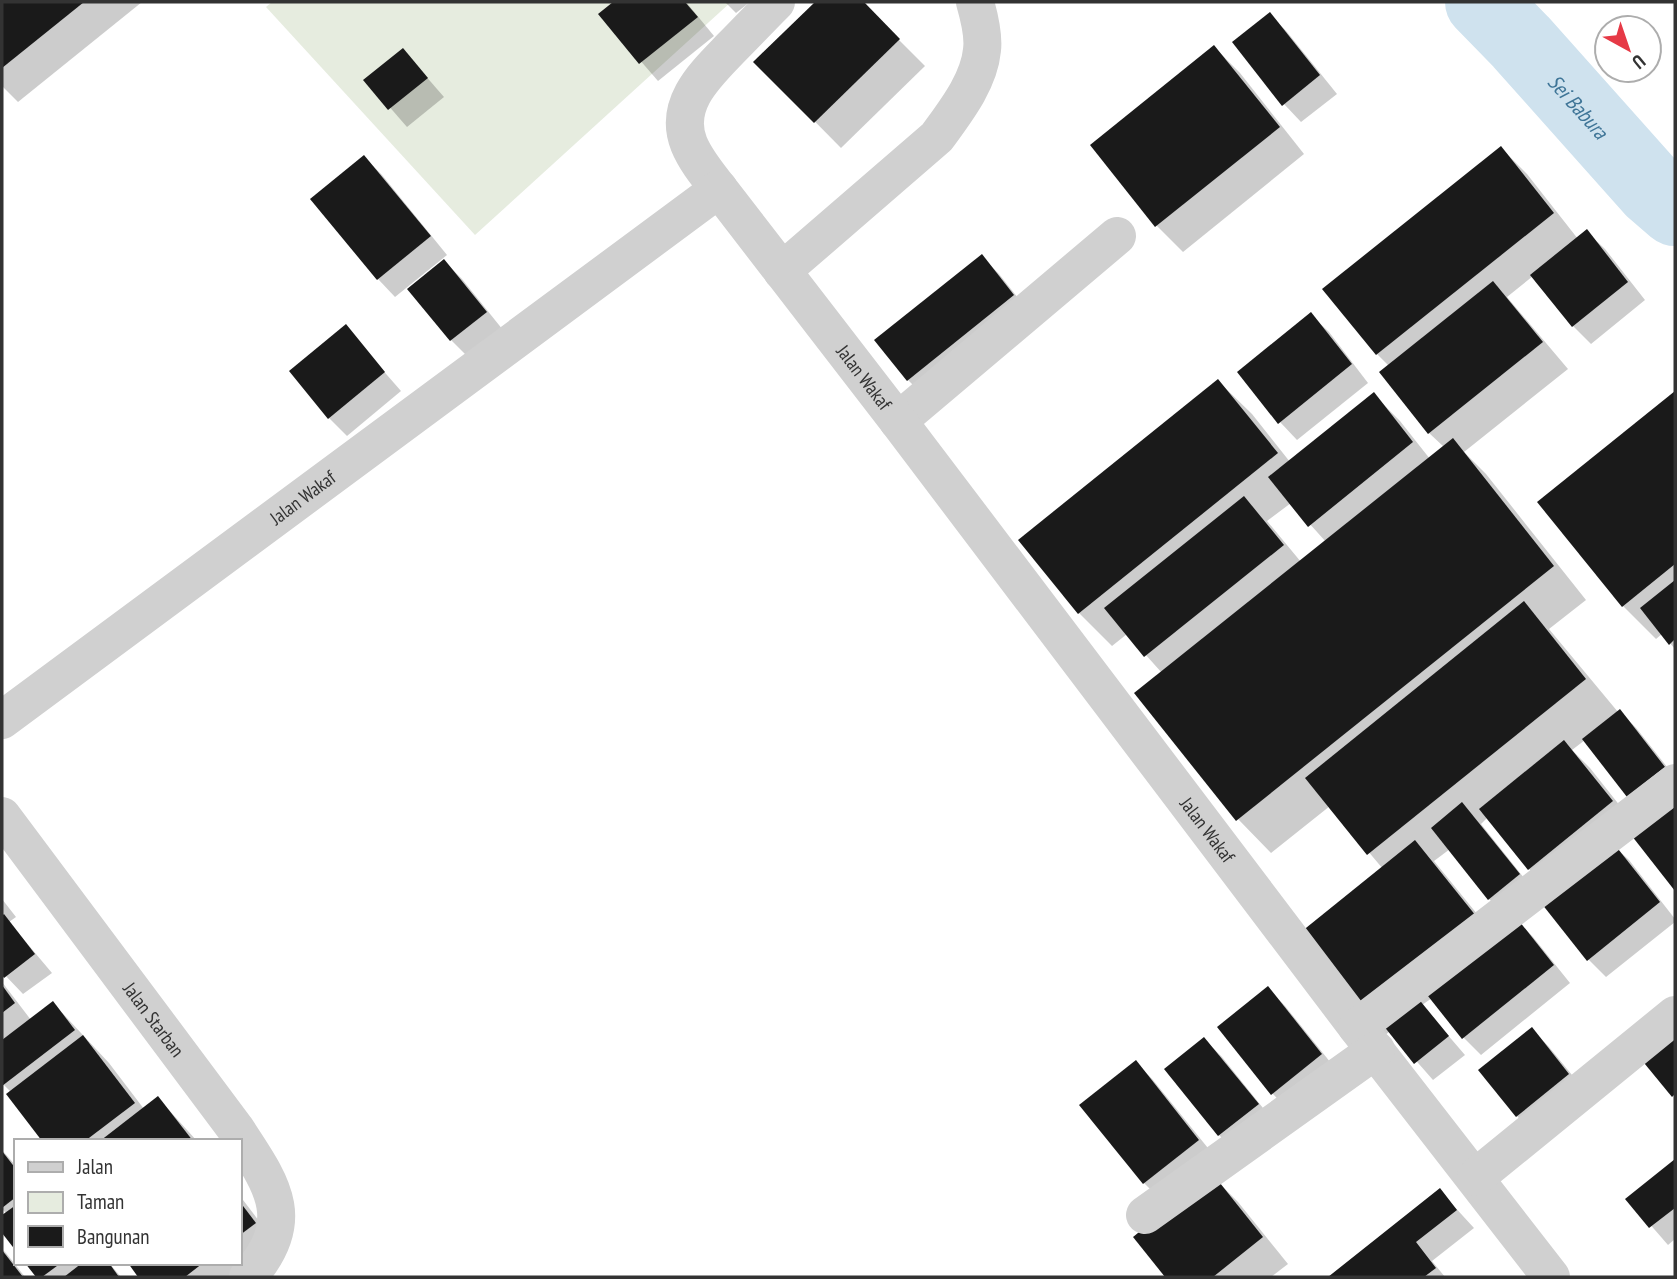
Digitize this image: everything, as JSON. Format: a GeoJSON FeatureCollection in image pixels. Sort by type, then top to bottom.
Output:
{"type":"FeatureCollection","features":[{"type":"Feature","properties":{"kind":"street"},"geometry":{"type":"LineString","coordinates":[[719,189],[688,143],[685,130],[688,102],[703,76],[776,2]]}},
{"type":"Feature","properties":{"kind":"street"},"geometry":{"type":"LineString","coordinates":[[782,271],[937,137],[956,112],[973,82],[982,51],[975,2]]}},
{"type":"Feature","properties":{"kind":"street","name":"Jalan Wakaf"},"geometry":{"type":"LineString","coordinates":[[2,720],[719,189],[1551,1277]]}},
{"type":"Feature","properties":{"kind":"street"},"geometry":{"type":"LineString","coordinates":[[898,421],[1117,236]]}},
{"type":"Feature","properties":{"kind":"street"},"geometry":{"type":"LineString","coordinates":[[1145,1215],[1367,1038],[1675,783]]}},
{"type":"Feature","properties":{"kind":"street","name":"Jalan Starban"},"geometry":{"type":"LineString","coordinates":[[2,817],[236,1128],[272,1190],[277,1209],[274,1234],[260,1264],[248,1277]]}},
{"type":"Feature","properties":{"kind":"street"},"geometry":{"type":"LineString","coordinates":[[1476,1177],[1675,1015]]}},
{"type":"Feature","properties":{"kind":"green space"},"geometry":{"type":"Polygon","coordinates":[[[272,2],[731,2],[475,235],[266,7],[272,2]]]}},
{"type":"Feature","properties":{"kind":"building"},"geometry":{"type":"Polygon","coordinates":[[[2,2],[84,2],[2,68],[2,2]]]}},
{"type":"Feature","properties":{"kind":"building"},"geometry":{"type":"Polygon","coordinates":[[[613,2],[685,2],[698,17],[639,64],[598,14],[613,2]]]}},
{"type":"Feature","properties":{"kind":"building"},"geometry":{"type":"Polygon","coordinates":[[[815,2],[864,2],[900,39],[814,123],[753,62],[815,2]]]}},
{"type":"Feature","properties":{"kind":"building"},"geometry":{"type":"Polygon","coordinates":[[[1270,12],[1320,75],[1282,106],[1232,42],[1270,12]]]}},
{"type":"Feature","properties":{"kind":"building"},"geometry":{"type":"Polygon","coordinates":[[[1214,45],[1280,127],[1155,227],[1090,145],[1214,45]]]}},
{"type":"Feature","properties":{"kind":"building"},"geometry":{"type":"Polygon","coordinates":[[[403,48],[428,78],[388,110],[363,80],[403,48]]]}},
{"type":"Feature","properties":{"kind":"building"},"geometry":{"type":"Polygon","coordinates":[[[1501,146],[1554,213],[1376,355],[1322,289],[1501,146]]]}},
{"type":"Feature","properties":{"kind":"building"},"geometry":{"type":"Polygon","coordinates":[[[364,155],[431,236],[377,280],[310,199],[364,155]]]}},
{"type":"Feature","properties":{"kind":"building"},"geometry":{"type":"Polygon","coordinates":[[[1587,229],[1628,282],[1572,327],[1530,275],[1587,229]]]}},
{"type":"Feature","properties":{"kind":"building"},"geometry":{"type":"Polygon","coordinates":[[[982,254],[1014,295],[907,381],[874,340],[982,254]]]}},
{"type":"Feature","properties":{"kind":"building"},"geometry":{"type":"Polygon","coordinates":[[[444,259],[487,312],[450,341],[407,289],[444,259]]]}},
{"type":"Feature","properties":{"kind":"building"},"geometry":{"type":"Polygon","coordinates":[[[1493,281],[1543,342],[1428,434],[1379,372],[1493,281]]]}},
{"type":"Feature","properties":{"kind":"building"},"geometry":{"type":"Polygon","coordinates":[[[1311,312],[1352,364],[1278,424],[1237,372],[1311,312]]]}},
{"type":"Feature","properties":{"kind":"building"},"geometry":{"type":"Polygon","coordinates":[[[346,324],[385,372],[328,419],[289,371],[346,324]]]}},
{"type":"Feature","properties":{"kind":"building"},"geometry":{"type":"Polygon","coordinates":[[[1218,379],[1278,453],[1078,614],[1018,540],[1218,379]]]}},
{"type":"Feature","properties":{"kind":"building"},"geometry":{"type":"Polygon","coordinates":[[[1675,391],[1675,564],[1622,607],[1537,502],[1675,391]]]}},
{"type":"Feature","properties":{"kind":"building"},"geometry":{"type":"Polygon","coordinates":[[[1374,392],[1413,442],[1308,527],[1268,477],[1374,392]]]}},
{"type":"Feature","properties":{"kind":"building"},"geometry":{"type":"Polygon","coordinates":[[[1453,438],[1554,566],[1236,821],[1134,693],[1453,438]]]}},
{"type":"Feature","properties":{"kind":"building"},"geometry":{"type":"Polygon","coordinates":[[[1244,496],[1284,545],[1144,657],[1104,608],[1244,496]]]}},
{"type":"Feature","properties":{"kind":"building"},"geometry":{"type":"Polygon","coordinates":[[[1675,580],[1675,639],[1669,645],[1640,608],[1675,580]]]}},
{"type":"Feature","properties":{"kind":"building"},"geometry":{"type":"Polygon","coordinates":[[[1524,601],[1586,679],[1367,855],[1305,778],[1524,601]]]}},
{"type":"Feature","properties":{"kind":"building"},"geometry":{"type":"Polygon","coordinates":[[[1620,709],[1665,767],[1627,797],[1582,739],[1620,709]]]}},
{"type":"Feature","properties":{"kind":"building"},"geometry":{"type":"Polygon","coordinates":[[[1564,740],[1613,801],[1528,870],[1479,809],[1564,740]]]}},
{"type":"Feature","properties":{"kind":"building"},"geometry":{"type":"Polygon","coordinates":[[[1675,793],[1675,891],[1628,831],[1675,793]]]}},
{"type":"Feature","properties":{"kind":"building"},"geometry":{"type":"Polygon","coordinates":[[[1462,802],[1520,874],[1488,900],[1431,828],[1462,802]]]}},
{"type":"Feature","properties":{"kind":"building"},"geometry":{"type":"Polygon","coordinates":[[[1415,840],[1476,916],[1356,1012],[1296,936],[1415,840]]]}},
{"type":"Feature","properties":{"kind":"building"},"geometry":{"type":"Polygon","coordinates":[[[1611,840],[1660,902],[1587,961],[1538,899],[1611,840]]]}},
{"type":"Feature","properties":{"kind":"building"},"geometry":{"type":"Polygon","coordinates":[[[4,914],[35,954],[4,978],[2,916],[4,914]]]}},
{"type":"Feature","properties":{"kind":"building"},"geometry":{"type":"Polygon","coordinates":[[[1516,917],[1554,965],[1462,1039],[1424,991],[1516,917]]]}},
{"type":"Feature","properties":{"kind":"building"},"geometry":{"type":"Polygon","coordinates":[[[2,985],[15,1003],[2,1013],[2,985]]]}},
{"type":"Feature","properties":{"kind":"building"},"geometry":{"type":"Polygon","coordinates":[[[1268,986],[1322,1054],[1271,1095],[1217,1027],[1268,986]]]}},
{"type":"Feature","properties":{"kind":"building"},"geometry":{"type":"Polygon","coordinates":[[[1417,997],[1449,1036],[1414,1064],[1383,1025],[1417,997]]]}},
{"type":"Feature","properties":{"kind":"building"},"geometry":{"type":"Polygon","coordinates":[[[53,1001],[75,1030],[2,1086],[2,1040],[53,1001]]]}},
{"type":"Feature","properties":{"kind":"building"},"geometry":{"type":"Polygon","coordinates":[[[1532,1027],[1569,1074],[1516,1117],[1478,1070],[1532,1027]]]}},
{"type":"Feature","properties":{"kind":"building"},"geometry":{"type":"Polygon","coordinates":[[[1675,1029],[1675,1094],[1672,1097],[1640,1058],[1675,1029]]]}},
{"type":"Feature","properties":{"kind":"building"},"geometry":{"type":"Polygon","coordinates":[[[83,1035],[135,1103],[88,1139],[40,1139],[6,1094],[83,1035]]]}},
{"type":"Feature","properties":{"kind":"building"},"geometry":{"type":"Polygon","coordinates":[[[1204,1037],[1259,1104],[1218,1136],[1164,1069],[1204,1037]]]}},
{"type":"Feature","properties":{"kind":"building"},"geometry":{"type":"Polygon","coordinates":[[[1136,1060],[1199,1140],[1143,1184],[1079,1105],[1136,1060]]]}},
{"type":"Feature","properties":{"kind":"building"},"geometry":{"type":"Polygon","coordinates":[[[158,1096],[191,1139],[103,1139],[158,1096]]]}},
{"type":"Feature","properties":{"kind":"building"},"geometry":{"type":"Polygon","coordinates":[[[2,1151],[14,1166],[14,1199],[2,1208],[2,1151]]]}},
{"type":"Feature","properties":{"kind":"building"},"geometry":{"type":"Polygon","coordinates":[[[1675,1159],[1675,1208],[1649,1228],[1625,1199],[1675,1159]]]}},
{"type":"Feature","properties":{"kind":"building"},"geometry":{"type":"Polygon","coordinates":[[[1212,1173],[1263,1237],[1213,1277],[1165,1277],[1133,1237],[1212,1173]]]}},
{"type":"Feature","properties":{"kind":"building"},"geometry":{"type":"Polygon","coordinates":[[[1440,1188],[1457,1210],[1416,1242],[1436,1268],[1424,1277],[1328,1277],[1440,1188]]]}},
{"type":"Feature","properties":{"kind":"building"},"geometry":{"type":"Polygon","coordinates":[[[242,1205],[256,1223],[242,1234],[242,1205]]]}},
{"type":"Feature","properties":{"kind":"building"},"geometry":{"type":"Polygon","coordinates":[[[14,1206],[14,1248],[2,1233],[2,1215],[14,1206]]]}},
{"type":"Feature","properties":{"kind":"building"},"geometry":{"type":"Polygon","coordinates":[[[2,1250],[23,1277],[2,1277],[2,1250]]]}},
{"type":"Feature","properties":{"kind":"building"},"geometry":{"type":"Polygon","coordinates":[[[27,1265],[58,1265],[42,1277],[36,1277],[27,1265]]]}},
{"type":"Feature","properties":{"kind":"building"},"geometry":{"type":"Polygon","coordinates":[[[79,1265],[110,1265],[119,1277],[64,1277],[79,1265]]]}},
{"type":"Feature","properties":{"kind":"building"},"geometry":{"type":"Polygon","coordinates":[[[129,1265],[200,1265],[185,1277],[138,1277],[129,1265]]]}},
{"type":"Feature","properties":{"kind":"waterway","name":"Sei Babura"},"geometry":{"type":"LineString","coordinates":[[1482,2],[1653,190],[1675,209]]}}]}
